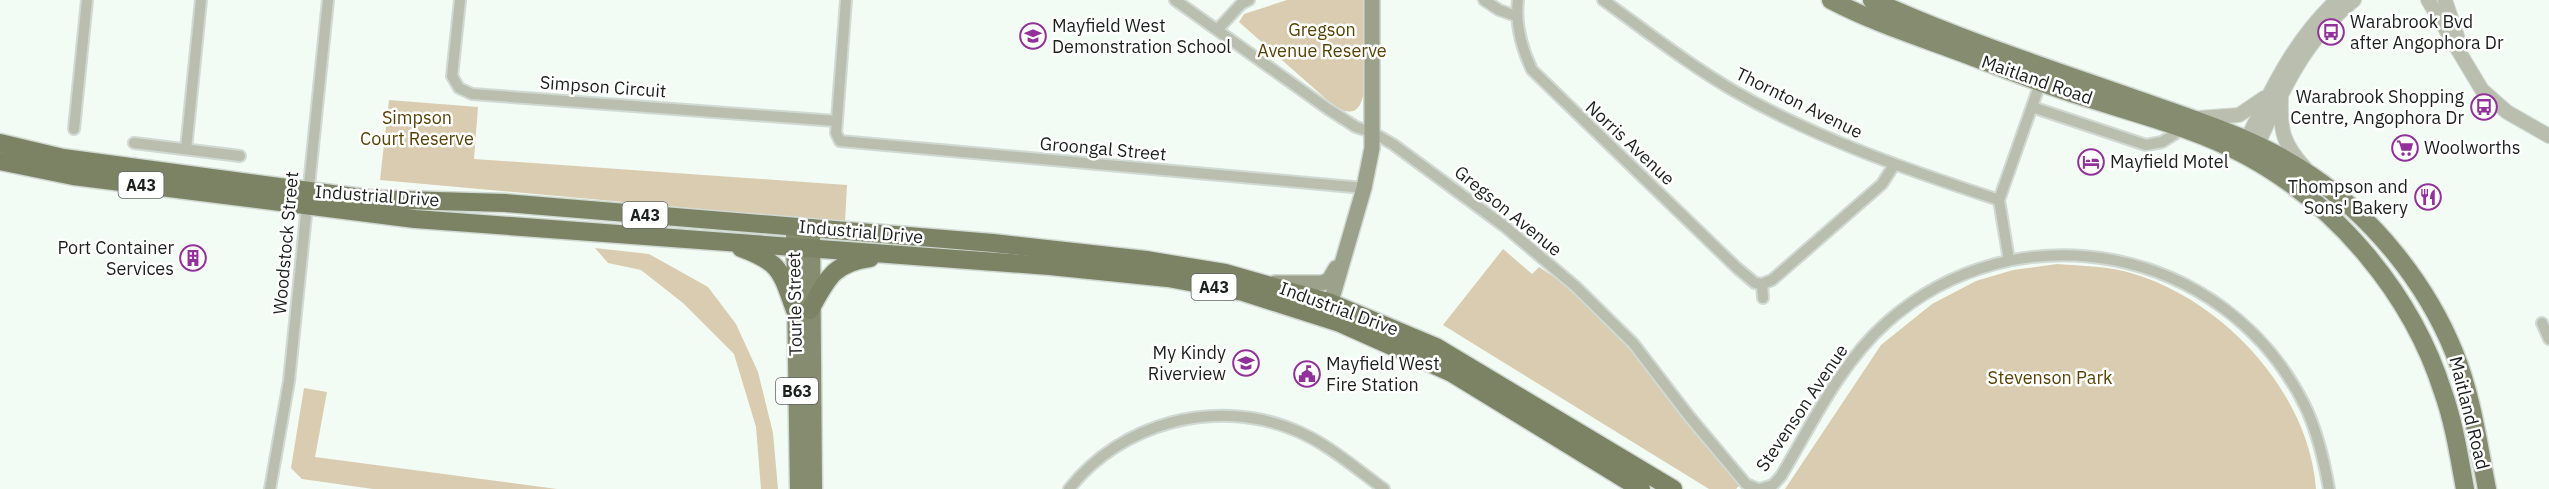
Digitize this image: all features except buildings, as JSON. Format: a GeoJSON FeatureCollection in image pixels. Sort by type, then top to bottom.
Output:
{"type":"FeatureCollection","features":[{"type":"Feature","properties":{"kind":"highway","name":"Industrial Drive"},"geometry":{"type":"LineString","coordinates":[[0,143],[63,158],[415,219],[905,254],[1168,278],[1329,310],[1384,341],[1452,373],[1641,489]]}},
{"type":"Feature","properties":{"kind":"highway","name":"Industrial Drive"},"geometry":{"type":"LineString","coordinates":[[0,161],[52,173],[306,199],[506,203],[993,243],[1146,260],[1266,283],[1329,310],[1436,347],[1474,367],[1673,489]]}},
{"type":"Feature","properties":{"kind":"highway","name":"B63"},"geometry":{"type":"LineString","coordinates":[[723,241],[773,262],[803,310]]}},
{"type":"Feature","properties":{"kind":"highway"},"geometry":{"type":"LineString","coordinates":[[803,310],[837,268],[858,260],[905,254]]}},
{"type":"Feature","properties":{"kind":"main road"},"geometry":{"type":"LineString","coordinates":[[1329,310],[1364,188],[1372,148],[1372,0]]}},
{"type":"Feature","properties":{"kind":"main road","name":"Maitland Road"},"geometry":{"type":"LineString","coordinates":[[1831,0],[1900,32],[2043,75],[2186,123],[2250,146],[2311,175],[2338,196],[2392,249],[2437,315],[2465,384],[2487,489]]}},
{"type":"Feature","properties":{"kind":"main road","name":"Maitland Road"},"geometry":{"type":"LineString","coordinates":[[1872,0],[2043,75]]}},
{"type":"Feature","properties":{"kind":"main road","name":"Maitland Road"},"geometry":{"type":"LineString","coordinates":[[2250,146],[2344,231],[2382,275],[2404,307],[2432,362],[2443,391],[2465,489]]}},
{"type":"Feature","properties":{"kind":"main road","name":"Tourle Street"},"geometry":{"type":"LineString","coordinates":[[803,227],[801,247],[803,310],[813,489]]}},
{"type":"Feature","properties":{"kind":"main road"},"geometry":{"type":"LineString","coordinates":[[1266,283],[1325,282],[1332,277],[1347,244]]}},
{"type":"Feature","properties":{"kind":"main road","name":"Tourle Street"},"geometry":{"type":"LineString","coordinates":[[799,489],[803,310]]}},
{"type":"Feature","properties":{"kind":"street"},"geometry":{"type":"LineString","coordinates":[[74,129],[87,0]]}},
{"type":"Feature","properties":{"kind":"street"},"geometry":{"type":"LineString","coordinates":[[186,149],[201,0]]}},
{"type":"Feature","properties":{"kind":"street","name":"Woodstock Street"},"geometry":{"type":"LineString","coordinates":[[270,489],[289,381],[328,0]]}},
{"type":"Feature","properties":{"kind":"street","name":"Simpson Circuit"},"geometry":{"type":"LineString","coordinates":[[460,0],[452,76],[459,87],[472,94],[836,121]]}},
{"type":"Feature","properties":{"kind":"street"},"geometry":{"type":"LineString","coordinates":[[836,121],[846,0],[840,0]]}},
{"type":"Feature","properties":{"kind":"street","name":"Gregson Avenue"},"geometry":{"type":"LineString","coordinates":[[1176,0],[1192,5],[1218,29],[1328,109],[1356,127],[1372,132],[1411,157],[1504,226],[1575,286],[1633,343],[1689,416],[1746,484],[1766,489]]}},
{"type":"Feature","properties":{"kind":"street"},"geometry":{"type":"LineString","coordinates":[[1218,29],[1241,4],[1250,0]]}},
{"type":"Feature","properties":{"kind":"street"},"geometry":{"type":"LineString","coordinates":[[1484,0],[1499,10],[1516,16]]}},
{"type":"Feature","properties":{"kind":"street","name":"Norris Avenue"},"geometry":{"type":"LineString","coordinates":[[1518,0],[1516,16],[1522,50],[1532,70],[1543,83],[1737,268],[1755,283],[1762,284]]}},
{"type":"Feature","properties":{"kind":"street","name":"Thornton Avenue"},"geometry":{"type":"LineString","coordinates":[[1603,0],[1685,60],[1733,90],[1812,131],[1894,165],[1999,200]]}},
{"type":"Feature","properties":{"kind":"street"},"geometry":{"type":"LineString","coordinates":[[2250,146],[2302,38],[2337,0]]}},
{"type":"Feature","properties":{"kind":"street"},"geometry":{"type":"LineString","coordinates":[[2032,107],[2146,145],[2162,142],[2186,123],[2239,115],[2276,91],[2314,39],[2354,0]]}},
{"type":"Feature","properties":{"kind":"street"},"geometry":{"type":"LineString","coordinates":[[2428,0],[2475,80],[2493,102],[2549,136]]}},
{"type":"Feature","properties":{"kind":"street"},"geometry":{"type":"LineString","coordinates":[[2445,0],[2462,56]]}},
{"type":"Feature","properties":{"kind":"street"},"geometry":{"type":"LineString","coordinates":[[2009,260],[1999,200],[2043,75]]}},
{"type":"Feature","properties":{"kind":"street"},"geometry":{"type":"LineString","coordinates":[[2276,91],[2282,132],[2293,153],[2311,175]]}},
{"type":"Feature","properties":{"kind":"street","name":"Groongal Street"},"geometry":{"type":"LineString","coordinates":[[836,121],[836,134],[840,141],[1364,188]]}},
{"type":"Feature","properties":{"kind":"street"},"geometry":{"type":"LineString","coordinates":[[134,142],[240,156]]}},
{"type":"Feature","properties":{"kind":"street"},"geometry":{"type":"LineString","coordinates":[[1763,298],[1762,284],[1772,280],[1882,184],[1894,165]]}},
{"type":"Feature","properties":{"kind":"street","name":"Stevenson Avenue"},"geometry":{"type":"LineString","coordinates":[[1766,489],[1780,476],[1844,372],[1886,323],[1938,288],[1973,271],[2009,260],[2048,255],[2118,260],[2168,275],[2229,313],[2273,355],[2304,404],[2315,432],[2329,489]]}},
{"type":"Feature","properties":{"kind":"street"},"geometry":{"type":"LineString","coordinates":[[2542,323],[2549,339]]}},
{"type":"Feature","properties":{"kind":"street"},"geometry":{"type":"LineString","coordinates":[[1069,489],[1096,460],[1127,440],[1153,428],[1204,416],[1232,416],[1292,429],[1321,443],[1384,489]]}},
{"type":"Feature","properties":{"kind":"green space","name":"Gregson Avenue Reserve"},"geometry":{"type":"Polygon","coordinates":[[[1287,0],[1363,0],[1363,96],[1359,106],[1353,111],[1344,111],[1334,106],[1239,22],[1244,14],[1287,0]]]}},
{"type":"Feature","properties":{"kind":"green space","name":"Simpson Court Reserve"},"geometry":{"type":"Polygon","coordinates":[[[389,100],[478,107],[474,159],[847,185],[845,222],[380,180],[389,100]]]}},
{"type":"Feature","properties":{"kind":"green space"},"geometry":{"type":"Polygon","coordinates":[[[595,248],[649,254],[708,287],[736,324],[758,372],[773,433],[778,489],[761,489],[756,427],[734,354],[683,303],[641,270],[608,263],[595,248]]]}},
{"type":"Feature","properties":{"kind":"green space"},"geometry":{"type":"Polygon","coordinates":[[[1503,249],[1532,274],[1539,267],[1607,312],[1684,399],[1728,456],[1743,482],[1736,489],[1709,489],[1443,325],[1503,249]]]}},
{"type":"Feature","properties":{"kind":"green space","name":"Stevenson Park"},"geometry":{"type":"Polygon","coordinates":[[[2057,264],[2105,268],[2134,274],[2167,287],[2199,305],[2229,329],[2256,356],[2279,386],[2297,419],[2310,453],[2316,489],[1785,489],[1881,345],[1932,304],[1976,281],[2013,270],[2057,264]]]}},
{"type":"Feature","properties":{"kind":"green space"},"geometry":{"type":"Polygon","coordinates":[[[304,388],[327,392],[315,457],[557,489],[373,489],[302,479],[291,468],[304,388]]]}},
{"type":"Feature","properties":{"kind":"place","name":"Warabrook Bvd after Angophora Dr"},"geometry":{"type":"Point","coordinates":[2331,32]}},
{"type":"Feature","properties":{"kind":"place","name":"Mayfield West Demonstration School"},"geometry":{"type":"Point","coordinates":[1033,36]}},
{"type":"Feature","properties":{"kind":"place","name":"Warabrook Shopping Centre, Angophora Dr"},"geometry":{"type":"Point","coordinates":[2484,107]}},
{"type":"Feature","properties":{"kind":"place","name":"Woolworths"},"geometry":{"type":"Point","coordinates":[2405,148]}},
{"type":"Feature","properties":{"kind":"place","name":"Mayfield Motel"},"geometry":{"type":"Point","coordinates":[2091,162]}},
{"type":"Feature","properties":{"kind":"place","name":"Thompson and Sons' Bakery"},"geometry":{"type":"Point","coordinates":[2428,197]}},
{"type":"Feature","properties":{"kind":"place","name":"Port Container Services"},"geometry":{"type":"Point","coordinates":[193,258]}},
{"type":"Feature","properties":{"kind":"place","name":"My Kindy Riverview"},"geometry":{"type":"Point","coordinates":[1246,363]}},
{"type":"Feature","properties":{"kind":"place","name":"Mayfield West Fire Station"},"geometry":{"type":"Point","coordinates":[1307,374]}}]}
